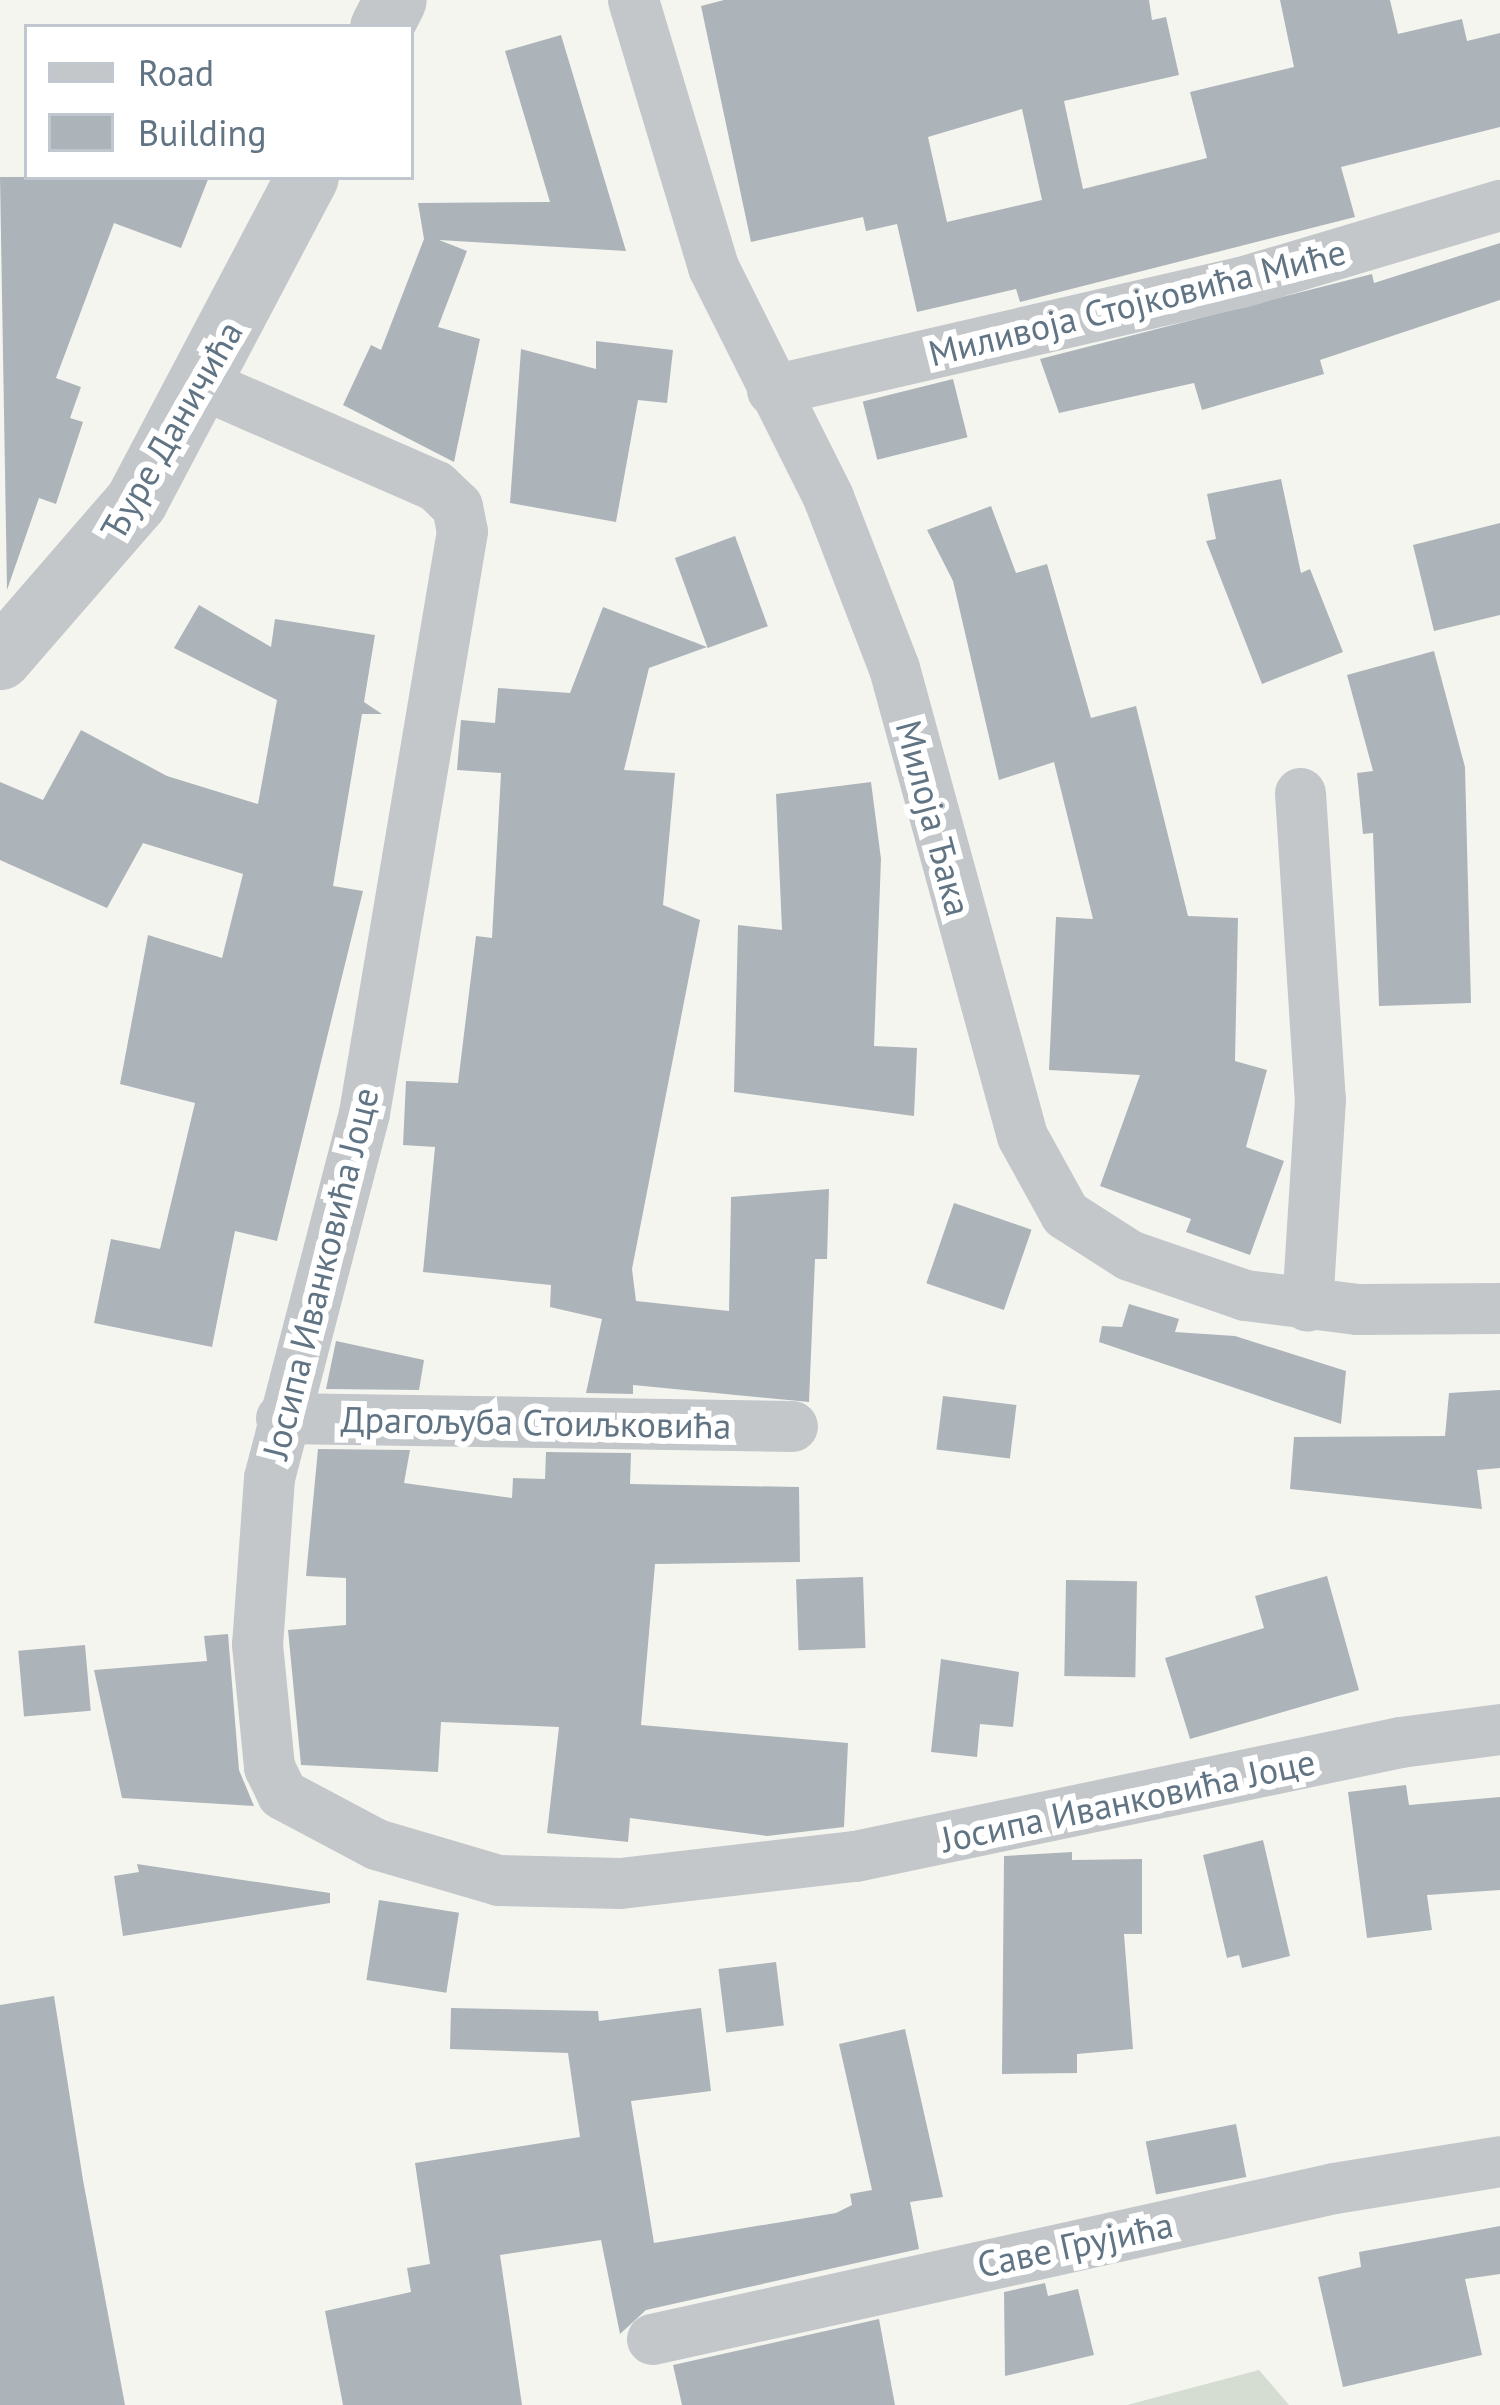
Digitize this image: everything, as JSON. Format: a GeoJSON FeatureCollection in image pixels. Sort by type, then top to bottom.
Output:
{"type":"FeatureCollection","features":[{"type":"Feature","properties":{"kind":"street","name":"Милоја Ђака"},"geometry":{"type":"LineString","coordinates":[[633,0],[713,267],[828,497],[894,668],[1039,1176],[1065,1214],[1129,1255],[1307,1306],[1500,1308]]}},
{"type":"Feature","properties":{"kind":"street","name":"Ђуре Даничића"},"geometry":{"type":"LineString","coordinates":[[0,658],[102,549],[205,385],[306,180]]}},
{"type":"Feature","properties":{"kind":"street","name":"Миливоја Стојковића Миће"},"geometry":{"type":"LineString","coordinates":[[772,390],[1241,282],[1500,205]]}},
{"type":"Feature","properties":{"kind":"street","name":"Јосипа Иванковића Јоце"},"geometry":{"type":"LineString","coordinates":[[205,385],[436,486],[458,506],[462,531],[364,1113],[281,1418],[257,1644],[269,1766],[282,1794],[376,1844],[498,1880],[620,1883],[855,1856],[1400,1742],[1500,1729]]}},
{"type":"Feature","properties":{"kind":"street"},"geometry":{"type":"LineString","coordinates":[[1300,793],[1320,1100],[1307,1306]]}},
{"type":"Feature","properties":{"kind":"street","name":"Драгољуба Стоиљковића"},"geometry":{"type":"LineString","coordinates":[[281,1418],[791,1426]]}},
{"type":"Feature","properties":{"kind":"street","name":"Саве Грујића"},"geometry":{"type":"LineString","coordinates":[[652,2339],[1334,2188],[1500,2161]]}},
{"type":"Feature","properties":{"kind":"shaded area"},"geometry":{"type":"Polygon","coordinates":[[[1259,2370],[1289,2405],[1127,2405],[1259,2370]]]}},
{"type":"Feature","properties":{"kind":"building"},"geometry":{"type":"Polygon","coordinates":[[[724,0],[1149,0],[1152,20],[1166,17],[1179,75],[1064,101],[1083,189],[1207,158],[1190,92],[1294,67],[1280,0],[1390,0],[1398,34],[1462,19],[1467,41],[1500,33],[1500,127],[1341,167],[1355,217],[1020,302],[1016,289],[917,312],[897,224],[866,231],[863,217],[751,242],[701,6],[724,0]],[[1022,109],[928,137],[947,222],[1042,200],[1022,109]]]}},
{"type":"Feature","properties":{"kind":"building"},"geometry":{"type":"Polygon","coordinates":[[[561,35],[626,251],[439,240],[467,251],[438,327],[480,339],[454,462],[343,405],[371,345],[381,350],[424,239],[418,203],[550,202],[505,51],[561,35]]]}},
{"type":"Feature","properties":{"kind":"building"},"geometry":{"type":"Polygon","coordinates":[[[0,177],[208,180],[181,248],[114,223],[56,378],[81,387],[70,418],[83,422],[56,504],[39,498],[7,590],[0,177]]]}},
{"type":"Feature","properties":{"kind":"building"},"geometry":{"type":"Polygon","coordinates":[[[1500,243],[1500,300],[1320,360],[1324,374],[1202,410],[1194,383],[1059,413],[1040,359],[1372,274],[1374,283],[1500,243]]]}},
{"type":"Feature","properties":{"kind":"building"},"geometry":{"type":"Polygon","coordinates":[[[596,341],[673,350],[667,403],[638,400],[616,522],[510,503],[521,349],[596,369],[596,341]]]}},
{"type":"Feature","properties":{"kind":"building"},"geometry":{"type":"Polygon","coordinates":[[[953,379],[968,437],[877,460],[863,401],[953,379]]]}},
{"type":"Feature","properties":{"kind":"building"},"geometry":{"type":"Polygon","coordinates":[[[1281,479],[1301,573],[1310,569],[1343,652],[1262,684],[1206,541],[1216,539],[1207,494],[1281,479]]]}},
{"type":"Feature","properties":{"kind":"building"},"geometry":{"type":"Polygon","coordinates":[[[991,506],[1016,573],[1047,564],[1091,718],[1136,706],[1188,916],[1238,918],[1235,1061],[1267,1070],[1246,1147],[1284,1161],[1250,1255],[1186,1232],[1191,1219],[1100,1186],[1140,1075],[1049,1070],[1056,917],[1093,919],[1054,762],[999,780],[953,581],[927,530],[991,506]]]}},
{"type":"Feature","properties":{"kind":"building"},"geometry":{"type":"Polygon","coordinates":[[[1500,523],[1500,615],[1434,631],[1413,545],[1500,523]]]}},
{"type":"Feature","properties":{"kind":"building"},"geometry":{"type":"Polygon","coordinates":[[[735,536],[768,626],[708,648],[675,558],[735,536]]]}},
{"type":"Feature","properties":{"kind":"building"},"geometry":{"type":"Polygon","coordinates":[[[199,605],[271,647],[275,619],[375,635],[364,702],[382,714],[362,714],[333,886],[363,891],[277,1241],[235,1231],[212,1347],[94,1323],[111,1239],[160,1249],[195,1103],[120,1084],[148,935],[222,958],[243,874],[143,843],[107,908],[0,860],[0,782],[43,800],[81,730],[167,776],[258,804],[277,700],[174,648],[199,605]]]}},
{"type":"Feature","properties":{"kind":"building"},"geometry":{"type":"Polygon","coordinates":[[[603,607],[707,647],[649,668],[624,770],[675,773],[663,905],[700,920],[632,1269],[636,1301],[729,1311],[731,1197],[829,1189],[827,1259],[815,1259],[809,1402],[633,1385],[633,1394],[586,1393],[602,1319],[550,1307],[551,1285],[423,1272],[435,1147],[403,1145],[406,1081],[458,1083],[476,936],[492,938],[501,773],[457,770],[461,720],[495,723],[498,688],[570,693],[603,607]]]}},
{"type":"Feature","properties":{"kind":"building"},"geometry":{"type":"Polygon","coordinates":[[[1434,651],[1465,767],[1471,1003],[1379,1006],[1373,833],[1363,834],[1357,773],[1373,771],[1347,675],[1434,651]]]}},
{"type":"Feature","properties":{"kind":"building"},"geometry":{"type":"Polygon","coordinates":[[[871,782],[881,859],[874,1046],[917,1048],[914,1116],[734,1092],[738,925],[782,930],[776,794],[871,782]]]}},
{"type":"Feature","properties":{"kind":"building"},"geometry":{"type":"Polygon","coordinates":[[[954,1203],[1032,1230],[1004,1310],[926,1283],[954,1203]]]}},
{"type":"Feature","properties":{"kind":"building"},"geometry":{"type":"Polygon","coordinates":[[[1129,1304],[1179,1319],[1175,1332],[1235,1336],[1346,1371],[1341,1424],[1099,1342],[1102,1326],[1122,1327],[1129,1304]]]}},
{"type":"Feature","properties":{"kind":"building"},"geometry":{"type":"Polygon","coordinates":[[[336,1341],[424,1360],[419,1390],[326,1389],[336,1341]]]}},
{"type":"Feature","properties":{"kind":"building"},"geometry":{"type":"Polygon","coordinates":[[[1500,1390],[1500,1468],[1477,1470],[1482,1509],[1290,1489],[1294,1437],[1445,1436],[1449,1393],[1500,1390]]]}},
{"type":"Feature","properties":{"kind":"building"},"geometry":{"type":"Polygon","coordinates":[[[943,1396],[1016,1405],[1010,1459],[936,1450],[943,1396]]]}},
{"type":"Feature","properties":{"kind":"building"},"geometry":{"type":"Polygon","coordinates":[[[318,1449],[410,1450],[404,1483],[512,1498],[513,1478],[545,1479],[546,1452],[631,1453],[630,1484],[799,1487],[800,1562],[655,1564],[641,1725],[848,1743],[844,1827],[767,1836],[630,1818],[628,1842],[547,1833],[559,1727],[441,1722],[438,1772],[301,1765],[288,1630],[346,1625],[346,1578],[306,1576],[318,1449]]]}},
{"type":"Feature","properties":{"kind":"building"},"geometry":{"type":"Polygon","coordinates":[[[1327,1576],[1359,1690],[1190,1739],[1165,1658],[1264,1628],[1255,1596],[1327,1576]]]}},
{"type":"Feature","properties":{"kind":"building"},"geometry":{"type":"Polygon","coordinates":[[[863,1577],[865,1648],[799,1650],[796,1579],[863,1577]]]}},
{"type":"Feature","properties":{"kind":"building"},"geometry":{"type":"Polygon","coordinates":[[[1066,1580],[1137,1581],[1135,1677],[1064,1676],[1066,1580]]]}},
{"type":"Feature","properties":{"kind":"building"},"geometry":{"type":"Polygon","coordinates":[[[228,1634],[239,1770],[254,1806],[122,1798],[94,1670],[207,1661],[204,1636],[228,1634]]]}},
{"type":"Feature","properties":{"kind":"building"},"geometry":{"type":"Polygon","coordinates":[[[85,1645],[91,1711],[24,1717],[18,1651],[85,1645]]]}},
{"type":"Feature","properties":{"kind":"building"},"geometry":{"type":"Polygon","coordinates":[[[941,1659],[1019,1672],[1013,1727],[980,1724],[977,1757],[931,1752],[941,1659]]]}},
{"type":"Feature","properties":{"kind":"building"},"geometry":{"type":"Polygon","coordinates":[[[1406,1785],[1409,1805],[1500,1797],[1500,1890],[1427,1895],[1432,1930],[1367,1938],[1348,1792],[1406,1785]]]}},
{"type":"Feature","properties":{"kind":"building"},"geometry":{"type":"Polygon","coordinates":[[[1263,1840],[1290,1956],[1242,1968],[1239,1955],[1227,1958],[1203,1855],[1263,1840]]]}},
{"type":"Feature","properties":{"kind":"building"},"geometry":{"type":"Polygon","coordinates":[[[1072,1852],[1072,1860],[1142,1859],[1142,1934],[1124,1934],[1133,2049],[1077,2054],[1077,2073],[1002,2074],[1004,1856],[1072,1852]]]}},
{"type":"Feature","properties":{"kind":"building"},"geometry":{"type":"Polygon","coordinates":[[[137,1864],[330,1893],[330,1903],[123,1936],[114,1876],[139,1872],[137,1864]]]}},
{"type":"Feature","properties":{"kind":"building"},"geometry":{"type":"Polygon","coordinates":[[[379,1900],[459,1913],[446,1993],[366,1980],[379,1900]]]}},
{"type":"Feature","properties":{"kind":"building"},"geometry":{"type":"Polygon","coordinates":[[[776,1962],[784,2026],[726,2033],[718,1969],[776,1962]]]}},
{"type":"Feature","properties":{"kind":"building"},"geometry":{"type":"Polygon","coordinates":[[[54,1996],[125,2405],[0,2405],[0,2005],[54,1996]]]}},
{"type":"Feature","properties":{"kind":"building"},"geometry":{"type":"Polygon","coordinates":[[[451,2008],[598,2011],[599,2021],[701,2008],[711,2091],[631,2101],[654,2243],[836,2213],[852,2205],[850,2194],[872,2190],[839,2044],[905,2029],[943,2197],[910,2202],[919,2249],[646,2310],[620,2334],[601,2240],[500,2255],[522,2405],[343,2405],[325,2311],[411,2292],[407,2268],[430,2264],[415,2163],[580,2137],[568,2053],[450,2049],[451,2008]]]}},
{"type":"Feature","properties":{"kind":"building"},"geometry":{"type":"Polygon","coordinates":[[[1236,2124],[1246,2177],[1156,2195],[1146,2142],[1236,2124]]]}},
{"type":"Feature","properties":{"kind":"building"},"geometry":{"type":"Polygon","coordinates":[[[1500,2226],[1500,2274],[1465,2279],[1482,2355],[1343,2387],[1318,2277],[1361,2267],[1359,2252],[1500,2226]]]}},
{"type":"Feature","properties":{"kind":"building"},"geometry":{"type":"Polygon","coordinates":[[[1045,2283],[1048,2296],[1078,2289],[1094,2355],[1005,2376],[1004,2292],[1045,2283]]]}},
{"type":"Feature","properties":{"kind":"building"},"geometry":{"type":"Polygon","coordinates":[[[879,2319],[895,2405],[682,2405],[673,2365],[879,2319]]]}}]}
